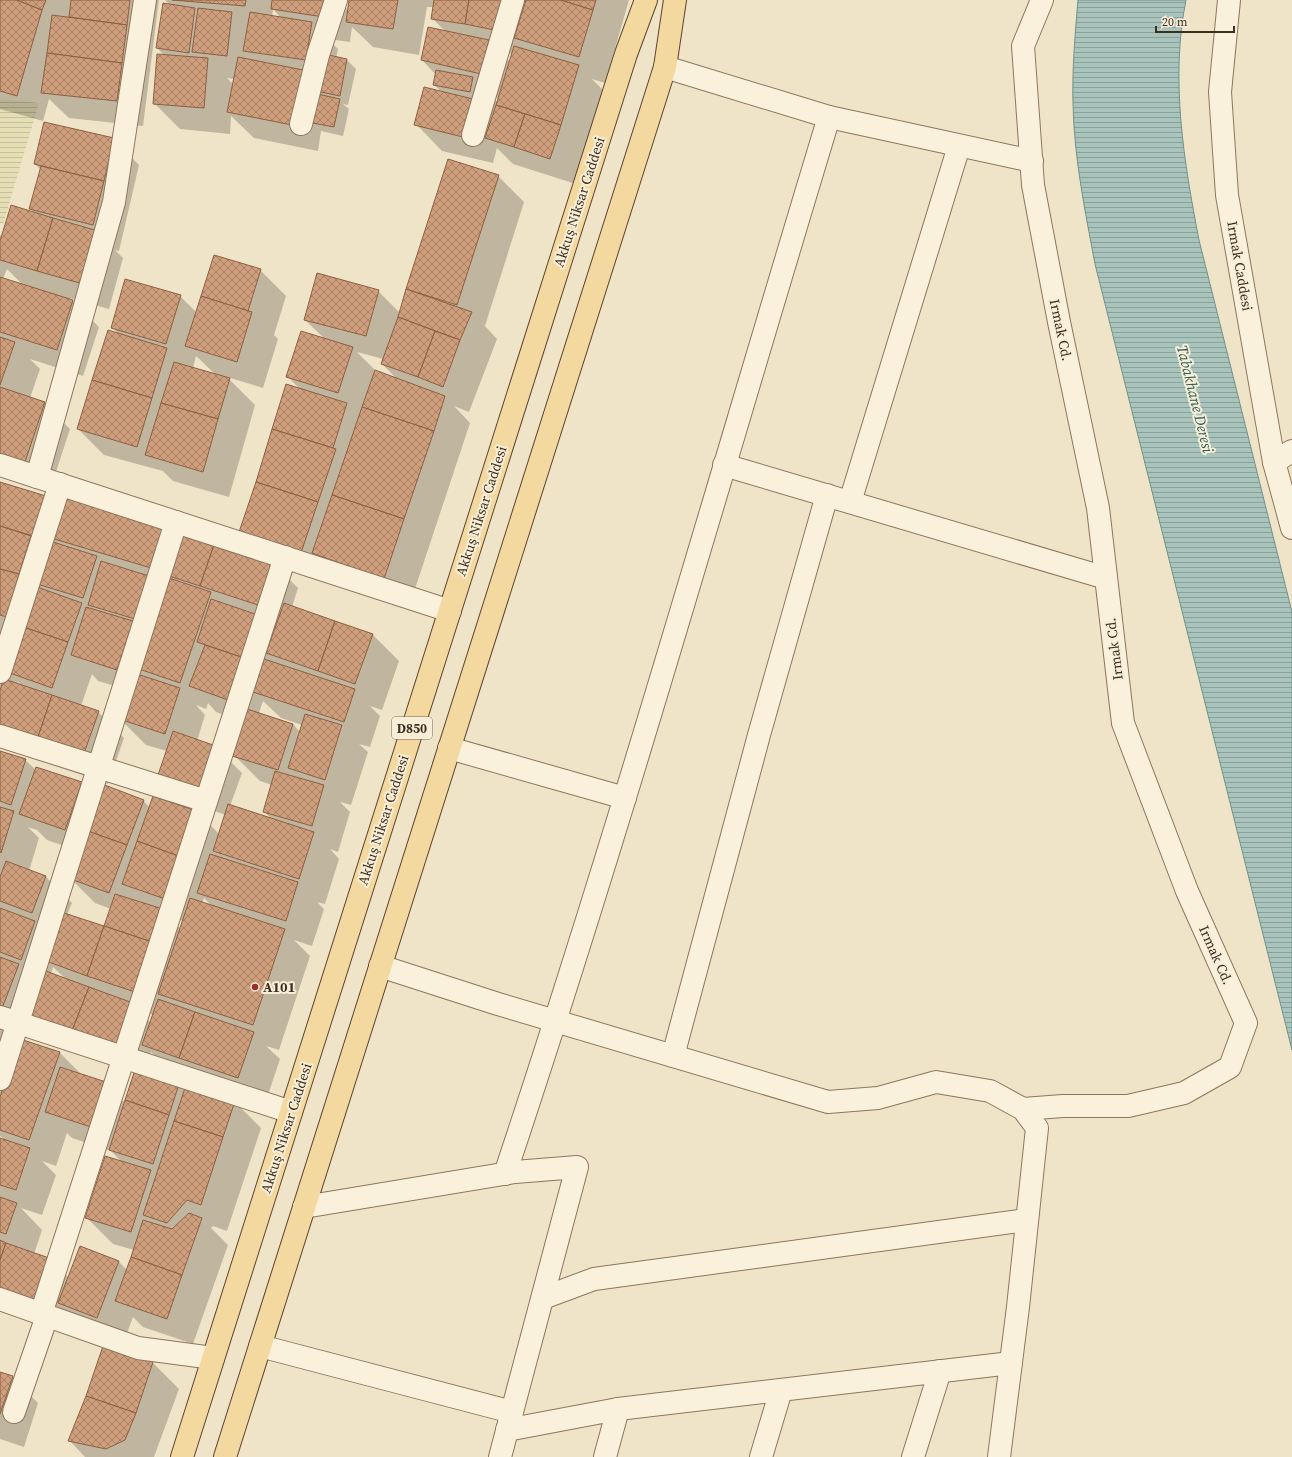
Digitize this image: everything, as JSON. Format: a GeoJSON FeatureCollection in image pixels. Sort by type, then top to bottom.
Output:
{"type":"FeatureCollection","features":[{"type":"Feature","properties":{"kind":"main road","name":"Akkuş Niksar Caddesi"},"geometry":{"type":"LineString","coordinates":[[182,1457],[626,54],[646,0]]}},
{"type":"Feature","properties":{"kind":"main road","name":"D850"},"geometry":{"type":"LineString","coordinates":[[225,1457],[665,67],[675,0]]}},
{"type":"Feature","properties":{"kind":"street"},"geometry":{"type":"LineString","coordinates":[[37,477],[114,202],[145,0]]}},
{"type":"Feature","properties":{"kind":"street"},"geometry":{"type":"LineString","coordinates":[[300,124],[318,55],[336,0]]}},
{"type":"Feature","properties":{"kind":"street"},"geometry":{"type":"LineString","coordinates":[[473,135],[513,0]]}},
{"type":"Feature","properties":{"kind":"street","name":"Irmak Cd."},"geometry":{"type":"LineString","coordinates":[[1023,1109],[1063,1106],[1128,1106],[1184,1093],[1230,1067],[1246,1023],[1187,891],[1123,723],[1098,508],[1058,322],[1032,185],[1032,162],[1023,46],[1042,0]]}},
{"type":"Feature","properties":{"kind":"street","name":"Irmak Caddesi"},"geometry":{"type":"LineString","coordinates":[[1229,0],[1220,92],[1227,195],[1283,456],[1292,528]]}},
{"type":"Feature","properties":{"kind":"street"},"geometry":{"type":"LineString","coordinates":[[665,67],[829,117],[1032,162]]}},
{"type":"Feature","properties":{"kind":"street"},"geometry":{"type":"LineString","coordinates":[[506,1174],[556,1021],[625,798],[829,117]]}},
{"type":"Feature","properties":{"kind":"street"},"geometry":{"type":"LineString","coordinates":[[850,502],[959,146]]}},
{"type":"Feature","properties":{"kind":"street"},"geometry":{"type":"LineString","coordinates":[[0,465],[450,611]]}},
{"type":"Feature","properties":{"kind":"street"},"geometry":{"type":"LineString","coordinates":[[724,465],[1106,578]]}},
{"type":"Feature","properties":{"kind":"street"},"geometry":{"type":"LineString","coordinates":[[0,672],[60,484]]}},
{"type":"Feature","properties":{"kind":"street"},"geometry":{"type":"LineString","coordinates":[[673,1056],[756,742],[827,495]]}},
{"type":"Feature","properties":{"kind":"street"},"geometry":{"type":"LineString","coordinates":[[0,1079],[9,1020],[98,767],[176,522]]}},
{"type":"Feature","properties":{"kind":"street"},"geometry":{"type":"LineString","coordinates":[[14,1412],[124,1058],[285,557]]}},
{"type":"Feature","properties":{"kind":"street"},"geometry":{"type":"LineString","coordinates":[[0,736],[206,801]]}},
{"type":"Feature","properties":{"kind":"street"},"geometry":{"type":"LineString","coordinates":[[450,748],[625,798]]}},
{"type":"Feature","properties":{"kind":"street"},"geometry":{"type":"LineString","coordinates":[[380,966],[556,1021],[828,1102],[878,1098],[936,1082],[990,1091],[1023,1109],[1038,1128],[999,1457]]}},
{"type":"Feature","properties":{"kind":"street"},"geometry":{"type":"LineString","coordinates":[[9,1020],[291,1112]]}},
{"type":"Feature","properties":{"kind":"street"},"geometry":{"type":"LineString","coordinates":[[304,1207],[506,1174],[577,1167],[500,1457]]}},
{"type":"Feature","properties":{"kind":"street"},"geometry":{"type":"LineString","coordinates":[[543,1298],[594,1279],[1028,1220]]}},
{"type":"Feature","properties":{"kind":"street"},"geometry":{"type":"LineString","coordinates":[[0,1299],[138,1348],[213,1358]]}},
{"type":"Feature","properties":{"kind":"street"},"geometry":{"type":"LineString","coordinates":[[260,1346],[510,1421],[1011,1363]]}},
{"type":"Feature","properties":{"kind":"street"},"geometry":{"type":"LineString","coordinates":[[913,1457],[940,1371]]}},
{"type":"Feature","properties":{"kind":"street"},"geometry":{"type":"LineString","coordinates":[[761,1457],[781,1390]]}},
{"type":"Feature","properties":{"kind":"street"},"geometry":{"type":"LineString","coordinates":[[605,1457],[618,1409]]}},
{"type":"Feature","properties":{"kind":"shaded area"},"geometry":{"type":"Polygon","coordinates":[[[0,99],[39,103],[3,224],[0,223],[0,99]]]}},
{"type":"Feature","properties":{"kind":"water","name":"Tabakhane Deresi"},"geometry":{"type":"Polygon","coordinates":[[[1078,0],[1186,0],[1181,30],[1179,90],[1184,151],[1193,211],[1292,612],[1292,1050],[1095,264],[1087,224],[1075,144],[1073,65],[1078,0]]]}},
{"type":"Feature","properties":{"kind":"building"},"geometry":{"type":"Polygon","coordinates":[[[0,0],[17,0],[42,10],[17,96],[0,91],[0,0]]]}},
{"type":"Feature","properties":{"kind":"building"},"geometry":{"type":"Polygon","coordinates":[[[17,0],[46,0],[42,10],[17,0]]]}},
{"type":"Feature","properties":{"kind":"building"},"geometry":{"type":"Polygon","coordinates":[[[71,0],[130,0],[127,25],[69,17],[71,0]]]}},
{"type":"Feature","properties":{"kind":"building"},"geometry":{"type":"Polygon","coordinates":[[[172,0],[246,0],[245,6],[172,0]]]}},
{"type":"Feature","properties":{"kind":"building"},"geometry":{"type":"Polygon","coordinates":[[[272,0],[327,0],[324,17],[271,9],[272,0]]]}},
{"type":"Feature","properties":{"kind":"building"},"geometry":{"type":"Polygon","coordinates":[[[349,0],[398,0],[393,29],[346,22],[349,0]]]}},
{"type":"Feature","properties":{"kind":"building"},"geometry":{"type":"Polygon","coordinates":[[[434,0],[469,0],[465,24],[431,19],[434,0]]]}},
{"type":"Feature","properties":{"kind":"building"},"geometry":{"type":"Polygon","coordinates":[[[469,0],[504,0],[499,31],[465,24],[469,0]]]}},
{"type":"Feature","properties":{"kind":"building"},"geometry":{"type":"Polygon","coordinates":[[[526,0],[561,0],[593,10],[579,57],[514,38],[526,0]]]}},
{"type":"Feature","properties":{"kind":"building"},"geometry":{"type":"Polygon","coordinates":[[[561,0],[596,0],[593,10],[561,0]]]}},
{"type":"Feature","properties":{"kind":"building"},"geometry":{"type":"Polygon","coordinates":[[[163,3],[195,8],[189,53],[156,48],[163,3]]]}},
{"type":"Feature","properties":{"kind":"building"},"geometry":{"type":"Polygon","coordinates":[[[198,8],[232,12],[227,56],[192,52],[198,8]]]}},
{"type":"Feature","properties":{"kind":"building"},"geometry":{"type":"Polygon","coordinates":[[[250,12],[312,22],[306,60],[243,51],[250,12]]]}},
{"type":"Feature","properties":{"kind":"building"},"geometry":{"type":"Polygon","coordinates":[[[52,15],[127,25],[122,63],[47,53],[52,15]]]}},
{"type":"Feature","properties":{"kind":"building"},"geometry":{"type":"Polygon","coordinates":[[[428,27],[489,40],[481,74],[421,60],[428,27]]]}},
{"type":"Feature","properties":{"kind":"building"},"geometry":{"type":"Polygon","coordinates":[[[514,46],[579,65],[561,125],[496,105],[514,46]]]}},
{"type":"Feature","properties":{"kind":"building"},"geometry":{"type":"Polygon","coordinates":[[[47,53],[122,63],[117,101],[41,93],[47,53]]]}},
{"type":"Feature","properties":{"kind":"building"},"geometry":{"type":"Polygon","coordinates":[[[157,54],[208,58],[204,108],[153,104],[157,54]]]}},
{"type":"Feature","properties":{"kind":"building"},"geometry":{"type":"Polygon","coordinates":[[[324,54],[347,59],[340,96],[316,91],[324,54]]]}},
{"type":"Feature","properties":{"kind":"building"},"geometry":{"type":"Polygon","coordinates":[[[238,57],[303,70],[292,125],[227,112],[238,57]]]}},
{"type":"Feature","properties":{"kind":"building"},"geometry":{"type":"Polygon","coordinates":[[[436,70],[473,77],[470,92],[433,85],[436,70]]]}},
{"type":"Feature","properties":{"kind":"building"},"geometry":{"type":"Polygon","coordinates":[[[424,87],[477,100],[467,138],[414,125],[424,87]]]}},
{"type":"Feature","properties":{"kind":"building"},"geometry":{"type":"Polygon","coordinates":[[[313,93],[340,99],[334,127],[307,122],[313,93]]]}},
{"type":"Feature","properties":{"kind":"building"},"geometry":{"type":"Polygon","coordinates":[[[496,105],[525,114],[514,147],[485,138],[496,105]]]}},
{"type":"Feature","properties":{"kind":"building"},"geometry":{"type":"Polygon","coordinates":[[[525,114],[561,125],[550,159],[514,147],[525,114]]]}},
{"type":"Feature","properties":{"kind":"building"},"geometry":{"type":"Polygon","coordinates":[[[44,122],[114,138],[104,181],[34,164],[44,122]]]}},
{"type":"Feature","properties":{"kind":"building"},"geometry":{"type":"Polygon","coordinates":[[[448,159],[499,175],[457,305],[406,289],[448,159]]]}},
{"type":"Feature","properties":{"kind":"building"},"geometry":{"type":"Polygon","coordinates":[[[41,166],[104,181],[93,225],[29,209],[41,166]]]}},
{"type":"Feature","properties":{"kind":"building"},"geometry":{"type":"Polygon","coordinates":[[[11,205],[53,218],[37,271],[0,260],[0,241],[11,205]]]}},
{"type":"Feature","properties":{"kind":"building"},"geometry":{"type":"Polygon","coordinates":[[[53,218],[98,231],[83,284],[37,271],[53,218]]]}},
{"type":"Feature","properties":{"kind":"building"},"geometry":{"type":"Polygon","coordinates":[[[214,255],[261,269],[248,311],[201,296],[214,255]]]}},
{"type":"Feature","properties":{"kind":"building"},"geometry":{"type":"Polygon","coordinates":[[[317,273],[379,290],[366,336],[304,320],[317,273]]]}},
{"type":"Feature","properties":{"kind":"building"},"geometry":{"type":"Polygon","coordinates":[[[0,277],[73,300],[57,350],[0,332],[0,277]]]}},
{"type":"Feature","properties":{"kind":"building"},"geometry":{"type":"Polygon","coordinates":[[[125,279],[181,295],[166,344],[111,328],[125,279]]]}},
{"type":"Feature","properties":{"kind":"building"},"geometry":{"type":"Polygon","coordinates":[[[406,289],[472,312],[460,340],[398,317],[406,289]]]}},
{"type":"Feature","properties":{"kind":"building"},"geometry":{"type":"Polygon","coordinates":[[[201,296],[252,312],[237,362],[185,346],[201,296]]]}},
{"type":"Feature","properties":{"kind":"building"},"geometry":{"type":"Polygon","coordinates":[[[398,317],[435,331],[418,377],[381,364],[398,317]]]}},
{"type":"Feature","properties":{"kind":"building"},"geometry":{"type":"Polygon","coordinates":[[[108,330],[167,348],[152,398],[92,380],[108,330]]]}},
{"type":"Feature","properties":{"kind":"building"},"geometry":{"type":"Polygon","coordinates":[[[301,331],[353,347],[338,393],[286,377],[301,331]]]}},
{"type":"Feature","properties":{"kind":"building"},"geometry":{"type":"Polygon","coordinates":[[[435,331],[460,340],[443,387],[418,377],[435,331]]]}},
{"type":"Feature","properties":{"kind":"building"},"geometry":{"type":"Polygon","coordinates":[[[0,337],[15,342],[0,385],[0,337]]]}},
{"type":"Feature","properties":{"kind":"building"},"geometry":{"type":"Polygon","coordinates":[[[174,362],[230,378],[218,419],[161,403],[174,362]]]}},
{"type":"Feature","properties":{"kind":"building"},"geometry":{"type":"Polygon","coordinates":[[[375,370],[445,396],[434,431],[362,407],[375,370]]]}},
{"type":"Feature","properties":{"kind":"building"},"geometry":{"type":"Polygon","coordinates":[[[92,380],[152,398],[137,447],[77,429],[92,380]]]}},
{"type":"Feature","properties":{"kind":"building"},"geometry":{"type":"Polygon","coordinates":[[[286,384],[347,403],[333,448],[272,429],[286,384]]]}},
{"type":"Feature","properties":{"kind":"building"},"geometry":{"type":"Polygon","coordinates":[[[0,387],[45,402],[25,462],[0,454],[0,387]]]}},
{"type":"Feature","properties":{"kind":"building"},"geometry":{"type":"Polygon","coordinates":[[[161,403],[218,419],[203,472],[145,455],[161,403]]]}},
{"type":"Feature","properties":{"kind":"building"},"geometry":{"type":"Polygon","coordinates":[[[362,407],[434,431],[404,519],[332,495],[362,407]]]}},
{"type":"Feature","properties":{"kind":"building"},"geometry":{"type":"Polygon","coordinates":[[[272,429],[336,449],[318,502],[256,482],[272,429]]]}},
{"type":"Feature","properties":{"kind":"building"},"geometry":{"type":"Polygon","coordinates":[[[0,482],[46,496],[33,536],[0,526],[0,482]]]}},
{"type":"Feature","properties":{"kind":"building"},"geometry":{"type":"Polygon","coordinates":[[[256,482],[318,502],[301,553],[239,532],[256,482]]]}},
{"type":"Feature","properties":{"kind":"building"},"geometry":{"type":"Polygon","coordinates":[[[332,495],[404,519],[384,579],[312,553],[332,495]]]}},
{"type":"Feature","properties":{"kind":"building"},"geometry":{"type":"Polygon","coordinates":[[[64,496],[164,527],[151,568],[51,538],[64,496]]]}},
{"type":"Feature","properties":{"kind":"building"},"geometry":{"type":"Polygon","coordinates":[[[0,526],[31,536],[19,574],[0,569],[0,526]]]}},
{"type":"Feature","properties":{"kind":"building"},"geometry":{"type":"Polygon","coordinates":[[[183,532],[215,542],[200,586],[169,576],[183,532]]]}},
{"type":"Feature","properties":{"kind":"building"},"geometry":{"type":"Polygon","coordinates":[[[50,541],[97,556],[83,598],[37,584],[50,541]]]}},
{"type":"Feature","properties":{"kind":"building"},"geometry":{"type":"Polygon","coordinates":[[[215,542],[273,561],[258,605],[200,586],[215,542]]]}},
{"type":"Feature","properties":{"kind":"building"},"geometry":{"type":"Polygon","coordinates":[[[101,561],[149,576],[135,619],[88,605],[101,561]]]}},
{"type":"Feature","properties":{"kind":"building"},"geometry":{"type":"Polygon","coordinates":[[[0,569],[19,574],[7,617],[0,615],[0,569]]]}},
{"type":"Feature","properties":{"kind":"building"},"geometry":{"type":"Polygon","coordinates":[[[166,577],[211,592],[180,683],[136,668],[166,577]]]}},
{"type":"Feature","properties":{"kind":"building"},"geometry":{"type":"Polygon","coordinates":[[[37,587],[82,603],[68,642],[23,627],[37,587]]]}},
{"type":"Feature","properties":{"kind":"building"},"geometry":{"type":"Polygon","coordinates":[[[211,599],[258,615],[244,658],[197,642],[211,599]]]}},
{"type":"Feature","properties":{"kind":"building"},"geometry":{"type":"Polygon","coordinates":[[[284,603],[335,621],[318,671],[266,653],[284,603]]]}},
{"type":"Feature","properties":{"kind":"building"},"geometry":{"type":"Polygon","coordinates":[[[86,607],[133,621],[117,670],[71,655],[86,607]]]}},
{"type":"Feature","properties":{"kind":"building"},"geometry":{"type":"Polygon","coordinates":[[[335,621],[373,634],[355,684],[318,671],[335,621]]]}},
{"type":"Feature","properties":{"kind":"building"},"geometry":{"type":"Polygon","coordinates":[[[23,627],[68,642],[52,688],[7,672],[23,627]]]}},
{"type":"Feature","properties":{"kind":"building"},"geometry":{"type":"Polygon","coordinates":[[[205,645],[244,658],[228,700],[189,686],[205,645]]]}},
{"type":"Feature","properties":{"kind":"building"},"geometry":{"type":"Polygon","coordinates":[[[264,659],[355,689],[344,722],[253,692],[264,659]]]}},
{"type":"Feature","properties":{"kind":"building"},"geometry":{"type":"Polygon","coordinates":[[[134,673],[180,688],[165,734],[119,719],[134,673]]]}},
{"type":"Feature","properties":{"kind":"building"},"geometry":{"type":"Polygon","coordinates":[[[4,679],[52,695],[36,743],[0,731],[0,690],[4,679]]]}},
{"type":"Feature","properties":{"kind":"building"},"geometry":{"type":"Polygon","coordinates":[[[52,695],[99,711],[82,759],[36,743],[52,695]]]}},
{"type":"Feature","properties":{"kind":"building"},"geometry":{"type":"Polygon","coordinates":[[[247,709],[293,724],[278,770],[232,756],[247,709]]]}},
{"type":"Feature","properties":{"kind":"building"},"geometry":{"type":"Polygon","coordinates":[[[305,714],[342,725],[325,780],[288,768],[305,714]]]}},
{"type":"Feature","properties":{"kind":"building"},"geometry":{"type":"Polygon","coordinates":[[[173,731],[216,746],[201,790],[158,775],[173,731]]]}},
{"type":"Feature","properties":{"kind":"building"},"geometry":{"type":"Polygon","coordinates":[[[0,751],[26,759],[11,805],[0,801],[0,751]]]}},
{"type":"Feature","properties":{"kind":"building"},"geometry":{"type":"Polygon","coordinates":[[[36,767],[82,782],[65,830],[19,814],[36,767]]]}},
{"type":"Feature","properties":{"kind":"building"},"geometry":{"type":"Polygon","coordinates":[[[275,771],[324,785],[312,826],[263,812],[275,771]]]}},
{"type":"Feature","properties":{"kind":"building"},"geometry":{"type":"Polygon","coordinates":[[[102,784],[144,800],[127,845],[85,830],[102,784]]]}},
{"type":"Feature","properties":{"kind":"building"},"geometry":{"type":"Polygon","coordinates":[[[153,796],[199,812],[184,858],[137,841],[153,796]]]}},
{"type":"Feature","properties":{"kind":"building"},"geometry":{"type":"Polygon","coordinates":[[[228,804],[314,832],[299,879],[213,851],[228,804]]]}},
{"type":"Feature","properties":{"kind":"building"},"geometry":{"type":"Polygon","coordinates":[[[0,807],[14,811],[1,853],[0,852],[0,807]]]}},
{"type":"Feature","properties":{"kind":"building"},"geometry":{"type":"Polygon","coordinates":[[[85,830],[127,845],[109,893],[68,878],[85,830]]]}},
{"type":"Feature","properties":{"kind":"building"},"geometry":{"type":"Polygon","coordinates":[[[137,841],[184,858],[168,900],[122,884],[137,841]]]}},
{"type":"Feature","properties":{"kind":"building"},"geometry":{"type":"Polygon","coordinates":[[[210,854],[298,882],[286,921],[197,893],[210,854]]]}},
{"type":"Feature","properties":{"kind":"building"},"geometry":{"type":"Polygon","coordinates":[[[6,861],[46,876],[32,913],[0,901],[0,877],[6,861]]]}},
{"type":"Feature","properties":{"kind":"building"},"geometry":{"type":"Polygon","coordinates":[[[115,894],[163,909],[152,942],[104,926],[115,894]]]}},
{"type":"Feature","properties":{"kind":"building"},"geometry":{"type":"Polygon","coordinates":[[[190,898],[285,929],[253,1025],[158,994],[190,898]]]}},
{"type":"Feature","properties":{"kind":"building"},"geometry":{"type":"Polygon","coordinates":[[[0,908],[35,921],[21,960],[0,952],[0,908]]]}},
{"type":"Feature","properties":{"kind":"building"},"geometry":{"type":"Polygon","coordinates":[[[64,913],[104,926],[87,976],[46,961],[64,913]]]}},
{"type":"Feature","properties":{"kind":"building"},"geometry":{"type":"Polygon","coordinates":[[[104,926],[152,942],[135,992],[87,976],[104,926]]]}},
{"type":"Feature","properties":{"kind":"building"},"geometry":{"type":"Polygon","coordinates":[[[0,957],[19,964],[1,1011],[0,1011],[0,957]]]}},
{"type":"Feature","properties":{"kind":"building"},"geometry":{"type":"Polygon","coordinates":[[[43,970],[89,987],[72,1031],[26,1014],[43,970]]]}},
{"type":"Feature","properties":{"kind":"building"},"geometry":{"type":"Polygon","coordinates":[[[89,987],[133,1003],[117,1047],[72,1031],[89,987]]]}},
{"type":"Feature","properties":{"kind":"building"},"geometry":{"type":"Polygon","coordinates":[[[158,999],[195,1012],[179,1058],[142,1045],[158,999]]]}},
{"type":"Feature","properties":{"kind":"building"},"geometry":{"type":"Polygon","coordinates":[[[195,1012],[254,1032],[238,1078],[179,1058],[195,1012]]]}},
{"type":"Feature","properties":{"kind":"building"},"geometry":{"type":"Polygon","coordinates":[[[20,1039],[60,1052],[29,1140],[0,1130],[0,1097],[20,1039]]]}},
{"type":"Feature","properties":{"kind":"building"},"geometry":{"type":"Polygon","coordinates":[[[60,1067],[106,1082],[91,1127],[45,1112],[60,1067]]]}},
{"type":"Feature","properties":{"kind":"building"},"geometry":{"type":"Polygon","coordinates":[[[136,1067],[180,1081],[169,1115],[125,1100],[136,1067]]]}},
{"type":"Feature","properties":{"kind":"building"},"geometry":{"type":"Polygon","coordinates":[[[186,1085],[235,1101],[223,1137],[174,1121],[186,1085]]]}},
{"type":"Feature","properties":{"kind":"building"},"geometry":{"type":"Polygon","coordinates":[[[125,1100],[169,1115],[153,1164],[109,1150],[125,1100]]]}},
{"type":"Feature","properties":{"kind":"building"},"geometry":{"type":"Polygon","coordinates":[[[174,1121],[223,1137],[201,1205],[187,1200],[167,1223],[143,1215],[174,1121]]]}},
{"type":"Feature","properties":{"kind":"building"},"geometry":{"type":"Polygon","coordinates":[[[0,1138],[30,1148],[16,1190],[0,1185],[0,1138]]]}},
{"type":"Feature","properties":{"kind":"building"},"geometry":{"type":"Polygon","coordinates":[[[105,1156],[151,1170],[131,1232],[85,1218],[105,1156]]]}},
{"type":"Feature","properties":{"kind":"building"},"geometry":{"type":"Polygon","coordinates":[[[0,1197],[17,1203],[6,1234],[0,1232],[0,1197]]]}},
{"type":"Feature","properties":{"kind":"building"},"geometry":{"type":"Polygon","coordinates":[[[189,1213],[202,1218],[182,1275],[131,1257],[143,1220],[172,1229],[189,1213]]]}},
{"type":"Feature","properties":{"kind":"building"},"geometry":{"type":"Polygon","coordinates":[[[0,1240],[6,1243],[0,1260],[0,1240]]]}},
{"type":"Feature","properties":{"kind":"building"},"geometry":{"type":"Polygon","coordinates":[[[6,1243],[52,1259],[35,1303],[0,1290],[0,1260],[6,1243]]]}},
{"type":"Feature","properties":{"kind":"building"},"geometry":{"type":"Polygon","coordinates":[[[80,1246],[119,1261],[97,1318],[58,1303],[80,1246]]]}},
{"type":"Feature","properties":{"kind":"building"},"geometry":{"type":"Polygon","coordinates":[[[131,1257],[182,1275],[167,1319],[115,1301],[131,1257]]]}},
{"type":"Feature","properties":{"kind":"building"},"geometry":{"type":"Polygon","coordinates":[[[103,1346],[153,1362],[136,1413],[86,1396],[103,1346]]]}},
{"type":"Feature","properties":{"kind":"building"},"geometry":{"type":"Polygon","coordinates":[[[0,1372],[13,1376],[0,1414],[0,1372]]]}},
{"type":"Feature","properties":{"kind":"building"},"geometry":{"type":"Polygon","coordinates":[[[86,1396],[136,1413],[125,1440],[106,1449],[68,1441],[86,1396]]]}},
{"type":"Feature","properties":{"kind":"place","name":"A101"},"geometry":{"type":"Point","coordinates":[255,987]}}]}
